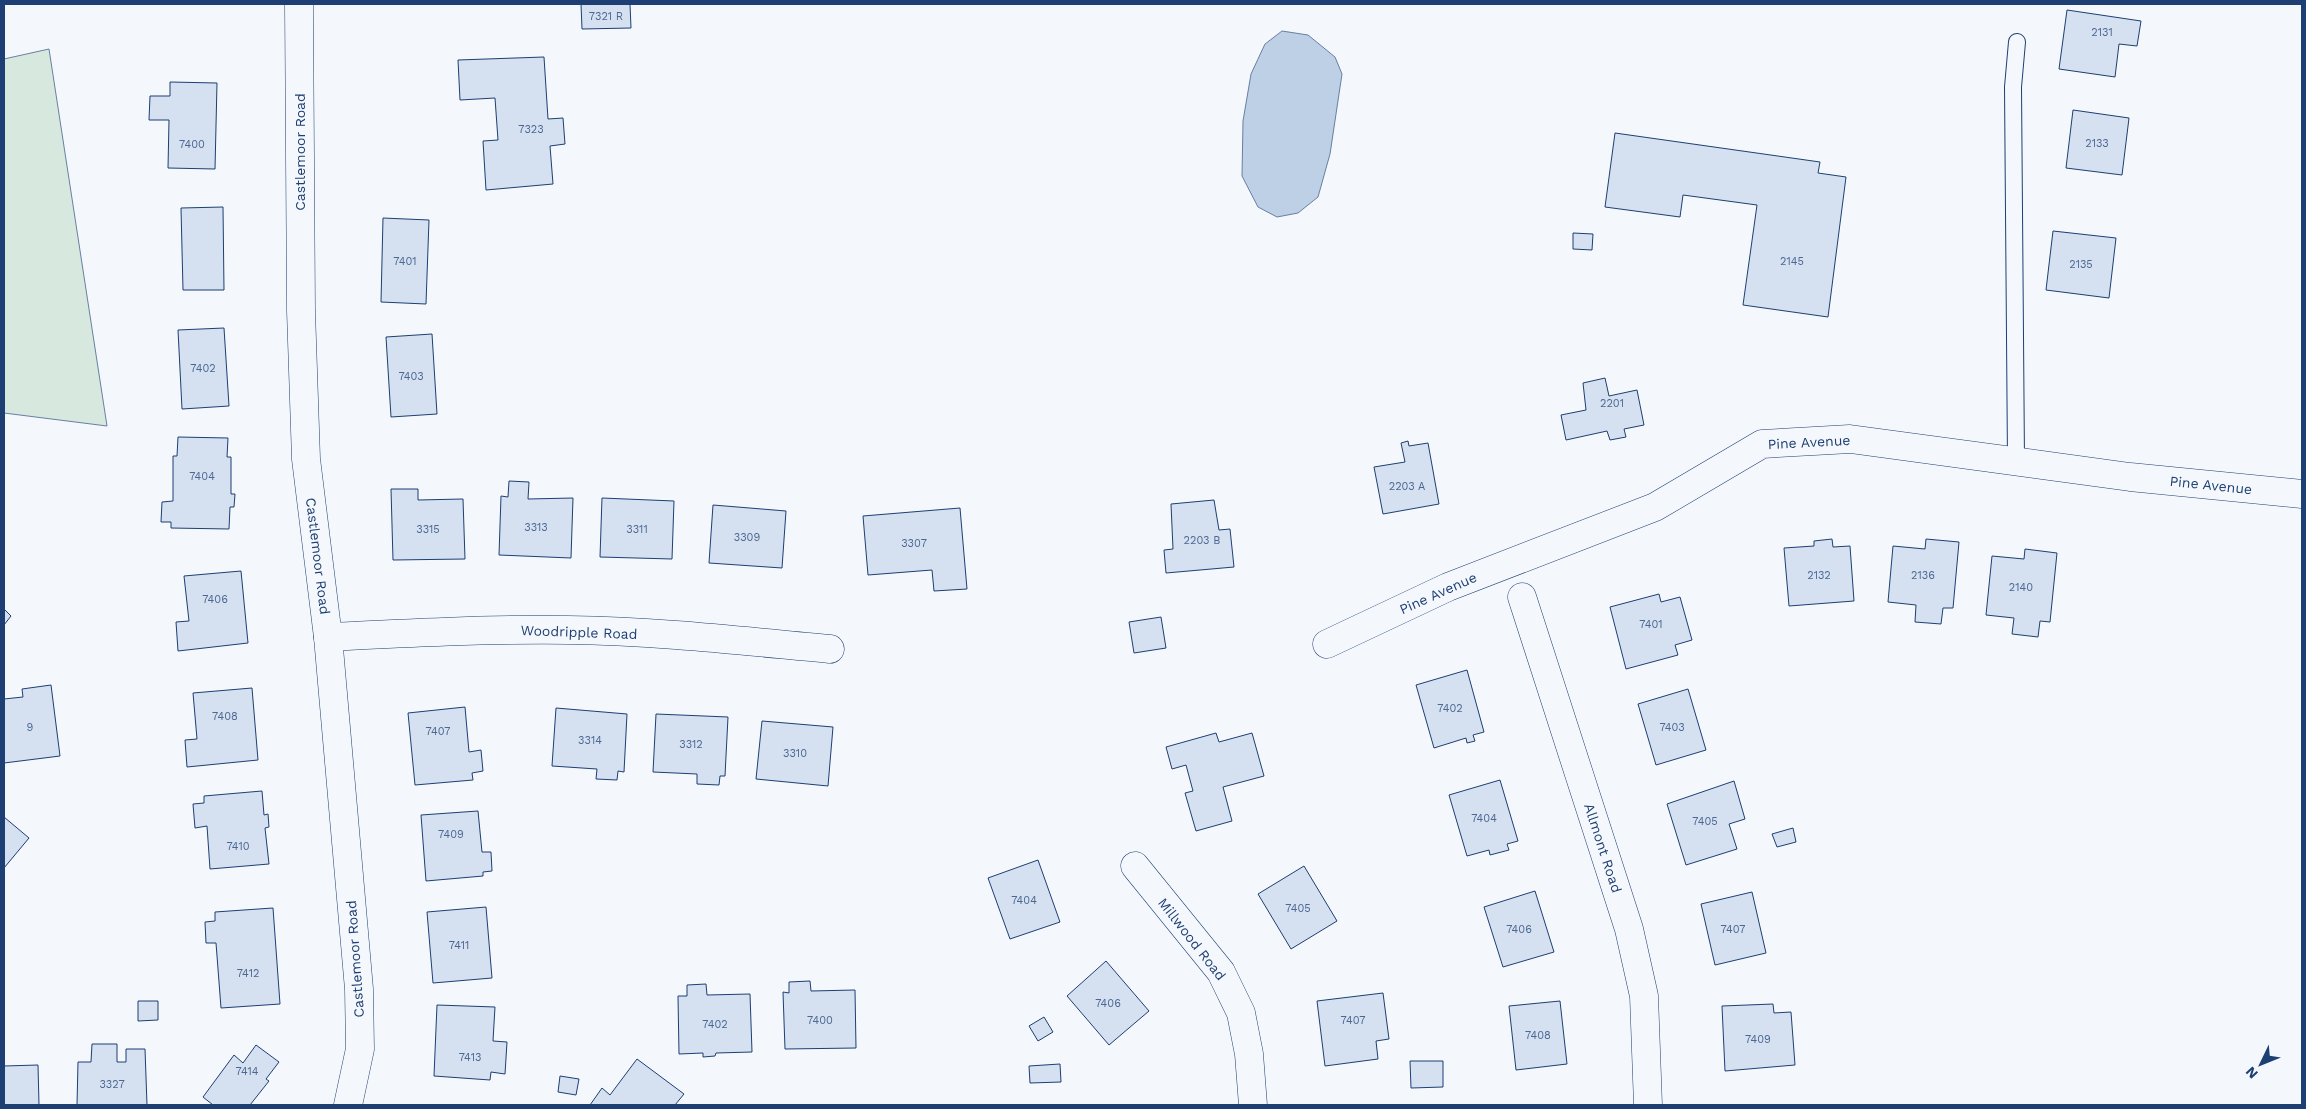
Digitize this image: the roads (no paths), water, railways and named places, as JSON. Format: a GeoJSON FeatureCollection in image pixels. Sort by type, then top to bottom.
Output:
{"type":"FeatureCollection","features":[{"type":"Feature","properties":{"kind":"street","name":"Castlemoor Road"},"geometry":{"type":"LineString","coordinates":[[299,4],[301,311],[306,459],[328,637],[359,989],[360,1049],[348,1105]]}},
{"type":"Feature","properties":{"kind":"street","name":"Pine Avenue"},"geometry":{"type":"LineString","coordinates":[[1327,644],[1448,587],[1655,506],[1762,444],[1850,439],[2130,477],[2302,494]]}},
{"type":"Feature","properties":{"kind":"street","name":"Allmont Road"},"geometry":{"type":"LineString","coordinates":[[1522,597],[1629,929],[1644,996],[1648,1105]]}},
{"type":"Feature","properties":{"kind":"street","name":"Woodripple Road"},"geometry":{"type":"LineString","coordinates":[[328,637],[464,630],[570,630],[696,636],[830,649]]}},
{"type":"Feature","properties":{"kind":"street","name":"Millwood Road"},"geometry":{"type":"LineString","coordinates":[[1135,866],[1221,972],[1242,1014],[1249,1054],[1253,1105]]}},
{"type":"Feature","properties":{"kind":"lane"},"geometry":{"type":"LineString","coordinates":[[2016,461],[2013,88],[2018,42]]}},
{"type":"Feature","properties":{"kind":"water"},"geometry":{"type":"Polygon","coordinates":[[[1282,31],[1308,35],[1335,57],[1342,74],[1330,154],[1318,197],[1298,213],[1277,217],[1258,207],[1242,176],[1243,121],[1251,74],[1265,44],[1282,31]]]}}]}
